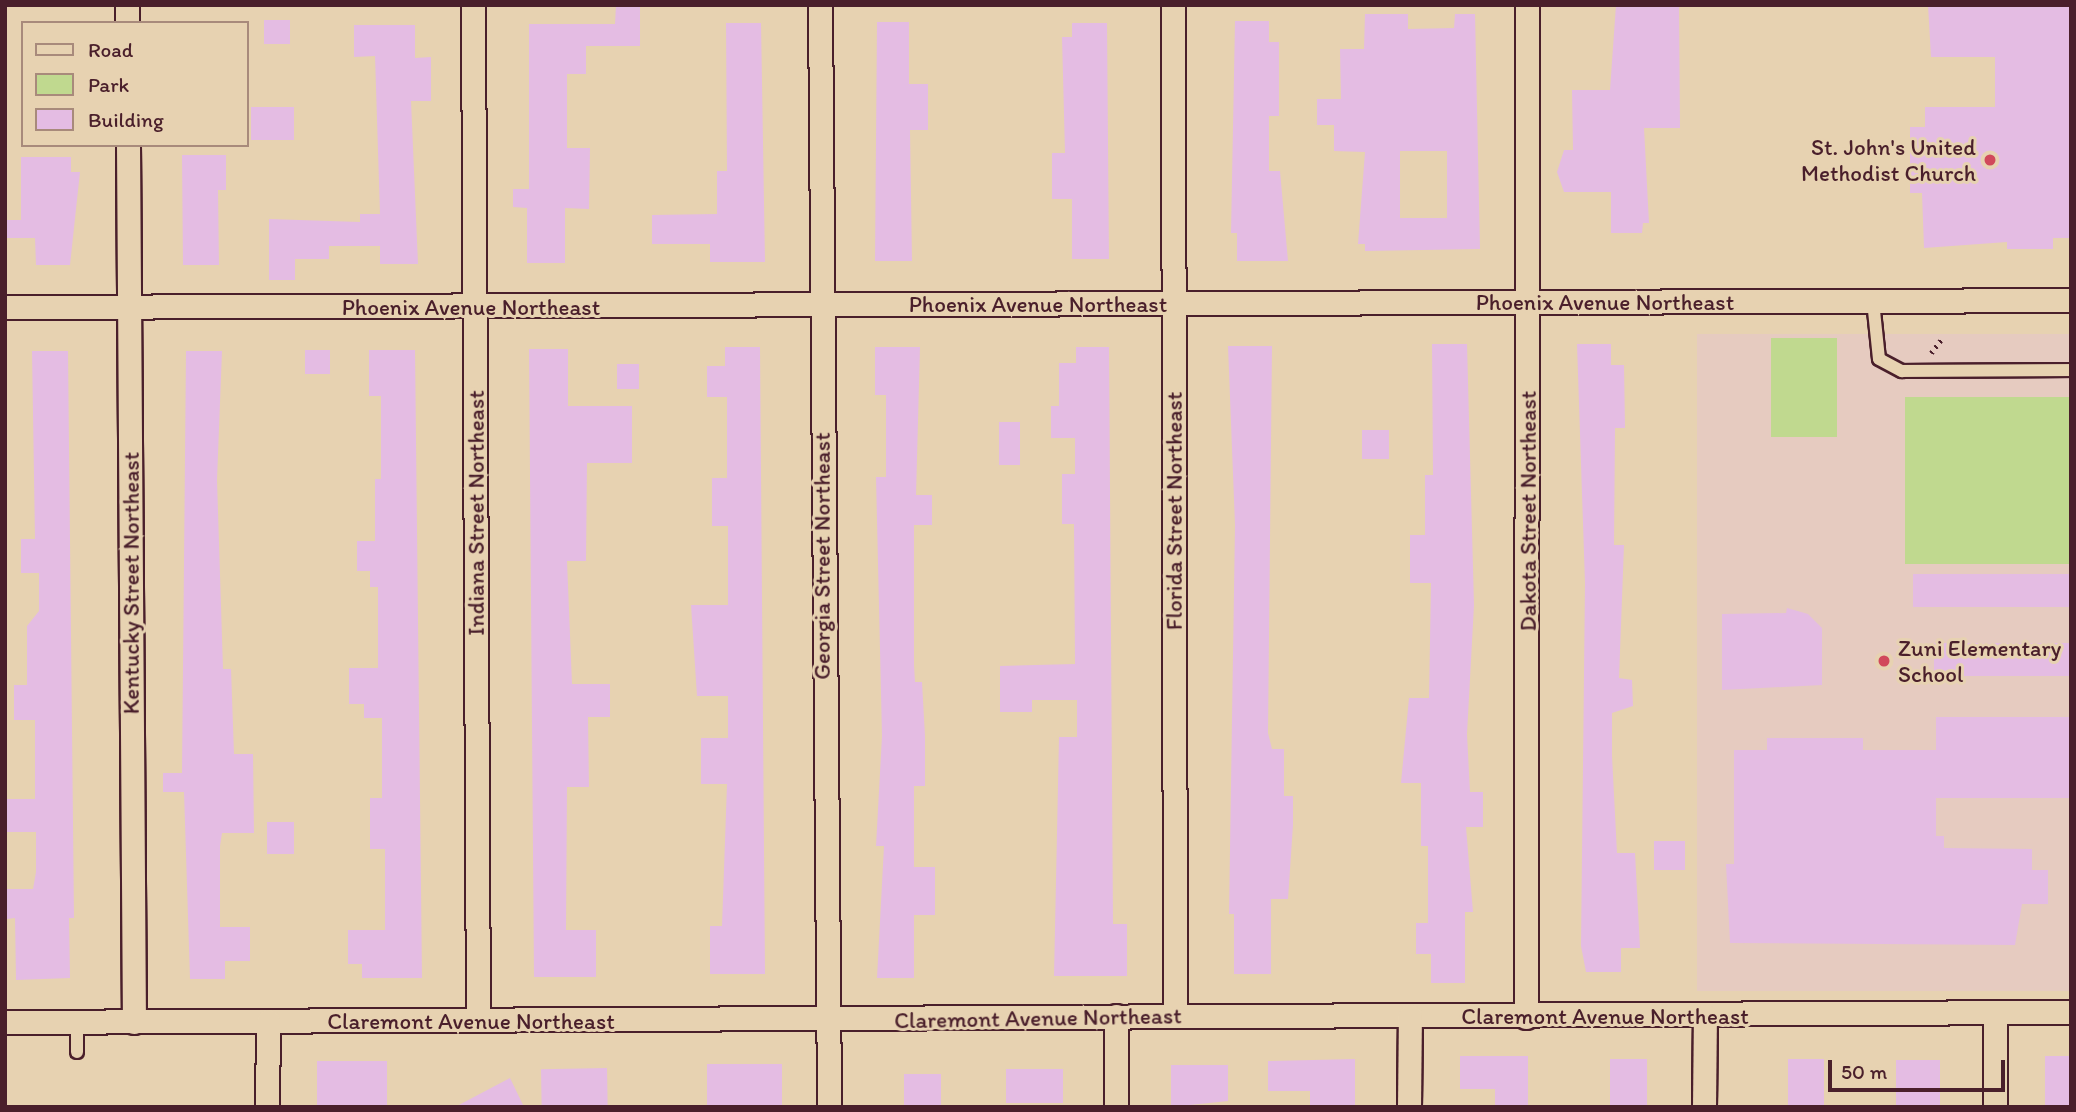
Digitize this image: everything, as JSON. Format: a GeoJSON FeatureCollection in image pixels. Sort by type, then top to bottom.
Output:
{"type":"FeatureCollection","features":[{"type":"Feature","properties":{"kind":"street","name":"Indiana Street Northeast"},"geometry":{"type":"LineString","coordinates":[[473,5],[478,1020]]}},
{"type":"Feature","properties":{"kind":"street","name":"Georgia Street Northeast"},"geometry":{"type":"LineString","coordinates":[[820,5],[825,1021],[830,1107]]}},
{"type":"Feature","properties":{"kind":"street","name":"Florida Street Northeast"},"geometry":{"type":"LineString","coordinates":[[1172,5],[1175,1016]]}},
{"type":"Feature","properties":{"kind":"street","name":"Dakota Street Northeast"},"geometry":{"type":"LineString","coordinates":[[1526,1017],[1529,303],[1527,5]]}},
{"type":"Feature","properties":{"kind":"street","name":"Kentucky Street Northeast"},"geometry":{"type":"LineString","coordinates":[[128,147],[134,1022]]}},
{"type":"Feature","properties":{"kind":"street","name":"Phoenix Avenue Northeast"},"geometry":{"type":"LineString","coordinates":[[5,307],[2071,300]]}},
{"type":"Feature","properties":{"kind":"street","name":"Claremont Avenue Northeast"},"geometry":{"type":"LineString","coordinates":[[5,1023],[825,1021],[1116,1016],[1526,1017],[2071,1012]]}},
{"type":"Feature","properties":{"kind":"street"},"geometry":{"type":"LineString","coordinates":[[1995,1013],[1995,1107]]}},
{"type":"Feature","properties":{"kind":"street"},"geometry":{"type":"LineString","coordinates":[[1116,1016],[1116,1107]]}},
{"type":"Feature","properties":{"kind":"street"},"geometry":{"type":"LineString","coordinates":[[1409,1107],[1410,1016]]}},
{"type":"Feature","properties":{"kind":"street"},"geometry":{"type":"LineString","coordinates":[[1704,1107],[1705,1016]]}},
{"type":"Feature","properties":{"kind":"street"},"geometry":{"type":"LineString","coordinates":[[267,1107],[268,1021]]}},
{"type":"Feature","properties":{"kind":"lane"},"geometry":{"type":"LineString","coordinates":[[1873,301],[1879,359],[1902,371],[2071,370]]}},
{"type":"Feature","properties":{"kind":"lane"},"geometry":{"type":"LineString","coordinates":[[77,1022],[77,1052]]}},
{"type":"Feature","properties":{"kind":"path"},"geometry":{"type":"LineString","coordinates":[[1929,354],[1944,337]]}},
{"type":"Feature","properties":{"kind":"shaded area","name":"Zuni Elementary School"},"geometry":{"type":"Polygon","coordinates":[[[1697,334],[2071,334],[2071,991],[1697,991],[1697,334]]]}},
{"type":"Feature","properties":{"kind":"green space"},"geometry":{"type":"Polygon","coordinates":[[[1771,338],[1837,338],[1837,437],[1771,437],[1771,338]]]}},
{"type":"Feature","properties":{"kind":"green space"},"geometry":{"type":"Polygon","coordinates":[[[1905,397],[2071,397],[2071,564],[1905,564],[1905,397]]]}},
{"type":"Feature","properties":{"kind":"building"},"geometry":{"type":"Polygon","coordinates":[[[616,5],[640,5],[640,46],[586,46],[586,74],[567,74],[567,148],[590,148],[589,209],[565,208],[565,263],[527,263],[527,208],[513,207],[513,189],[529,189],[529,24],[615,24],[616,5]]]}},
{"type":"Feature","properties":{"kind":"building"},"geometry":{"type":"Polygon","coordinates":[[[1616,5],[1679,5],[1680,128],[1644,128],[1649,223],[1643,223],[1642,233],[1611,233],[1611,192],[1564,192],[1557,172],[1564,150],[1573,150],[1572,90],[1610,90],[1616,5]]]}},
{"type":"Feature","properties":{"kind":"building","name":"St. John's United Methodist Church"},"geometry":{"type":"Polygon","coordinates":[[[1928,5],[2071,5],[2071,238],[2053,238],[2053,249],[2007,249],[2007,242],[1924,248],[1922,193],[1910,193],[1910,127],[1925,127],[1925,107],[1995,107],[1995,57],[1931,57],[1928,5]]]}},
{"type":"Feature","properties":{"kind":"building"},"geometry":{"type":"Polygon","coordinates":[[[1365,14],[1408,14],[1408,29],[1454,28],[1455,14],[1475,14],[1480,249],[1365,251],[1365,244],[1358,244],[1365,152],[1334,151],[1334,125],[1317,125],[1317,99],[1341,99],[1340,49],[1364,49],[1365,14]],[[1400,151],[1400,218],[1447,218],[1447,151],[1400,151]]]}},
{"type":"Feature","properties":{"kind":"building"},"geometry":{"type":"Polygon","coordinates":[[[264,20],[290,20],[290,44],[264,44],[264,20]]]}},
{"type":"Feature","properties":{"kind":"building"},"geometry":{"type":"Polygon","coordinates":[[[1235,21],[1269,21],[1269,42],[1279,42],[1279,116],[1269,116],[1269,171],[1280,171],[1288,261],[1237,261],[1237,233],[1231,233],[1235,21]]]}},
{"type":"Feature","properties":{"kind":"building"},"geometry":{"type":"Polygon","coordinates":[[[877,22],[909,22],[909,84],[928,84],[928,130],[910,130],[912,261],[875,261],[877,22]]]}},
{"type":"Feature","properties":{"kind":"building"},"geometry":{"type":"Polygon","coordinates":[[[726,23],[761,23],[765,262],[710,262],[710,244],[652,244],[652,215],[717,214],[717,171],[727,171],[726,23]]]}},
{"type":"Feature","properties":{"kind":"building"},"geometry":{"type":"Polygon","coordinates":[[[1072,23],[1107,23],[1109,259],[1072,259],[1072,199],[1052,199],[1052,153],[1065,153],[1062,37],[1072,37],[1072,23]]]}},
{"type":"Feature","properties":{"kind":"building"},"geometry":{"type":"Polygon","coordinates":[[[354,25],[415,25],[415,58],[431,57],[431,101],[411,101],[418,264],[380,264],[380,246],[329,246],[329,259],[295,259],[295,280],[269,280],[269,219],[360,222],[360,214],[380,214],[375,56],[354,57],[354,25]]]}},
{"type":"Feature","properties":{"kind":"building"},"geometry":{"type":"Polygon","coordinates":[[[251,107],[294,107],[294,140],[251,140],[251,107]]]}},
{"type":"Feature","properties":{"kind":"building"},"geometry":{"type":"Polygon","coordinates":[[[182,155],[226,155],[226,190],[218,190],[219,265],[183,265],[182,155]]]}},
{"type":"Feature","properties":{"kind":"building"},"geometry":{"type":"Polygon","coordinates":[[[21,157],[71,157],[71,172],[80,172],[70,265],[36,265],[35,238],[5,238],[5,220],[21,220],[21,157]]]}},
{"type":"Feature","properties":{"kind":"building"},"geometry":{"type":"Polygon","coordinates":[[[1432,344],[1467,344],[1474,605],[1467,734],[1470,792],[1483,792],[1483,827],[1466,827],[1473,912],[1465,912],[1465,983],[1431,983],[1431,954],[1416,954],[1416,923],[1428,923],[1428,846],[1421,846],[1421,783],[1401,783],[1409,698],[1429,698],[1431,583],[1410,583],[1410,535],[1425,535],[1425,475],[1433,475],[1432,344]]]}},
{"type":"Feature","properties":{"kind":"building"},"geometry":{"type":"Polygon","coordinates":[[[1577,344],[1611,344],[1611,365],[1624,365],[1625,428],[1615,428],[1614,545],[1624,545],[1619,678],[1632,680],[1633,706],[1612,713],[1612,756],[1617,853],[1635,853],[1640,948],[1621,948],[1621,972],[1586,972],[1581,946],[1585,583],[1577,344]]]}},
{"type":"Feature","properties":{"kind":"building"},"geometry":{"type":"Polygon","coordinates":[[[1228,346],[1272,346],[1268,733],[1272,749],[1284,749],[1284,796],[1293,796],[1293,825],[1288,899],[1271,899],[1271,974],[1234,974],[1234,914],[1229,914],[1235,525],[1228,346]]]}},
{"type":"Feature","properties":{"kind":"building"},"geometry":{"type":"Polygon","coordinates":[[[725,347],[760,347],[765,974],[710,974],[710,926],[722,926],[727,784],[701,784],[701,738],[728,738],[728,696],[697,696],[691,605],[728,605],[728,526],[712,526],[712,478],[727,478],[727,397],[707,397],[707,366],[725,366],[725,347]]]}},
{"type":"Feature","properties":{"kind":"building"},"geometry":{"type":"Polygon","coordinates":[[[875,347],[920,347],[916,495],[932,495],[932,525],[914,525],[914,665],[915,682],[922,682],[925,786],[914,786],[914,867],[935,867],[935,915],[914,915],[914,978],[877,978],[884,846],[876,846],[882,736],[876,477],[886,477],[886,395],[875,395],[875,347]]]}},
{"type":"Feature","properties":{"kind":"building"},"geometry":{"type":"Polygon","coordinates":[[[1076,347],[1109,347],[1113,924],[1127,924],[1127,976],[1054,976],[1059,737],[1077,737],[1077,700],[1032,700],[1032,712],[1000,712],[1000,666],[1075,664],[1074,524],[1062,524],[1062,474],[1075,474],[1075,438],[1051,438],[1051,406],[1059,406],[1059,363],[1076,363],[1076,347]]]}},
{"type":"Feature","properties":{"kind":"building"},"geometry":{"type":"Polygon","coordinates":[[[529,349],[568,349],[568,406],[632,406],[632,463],[587,463],[586,561],[567,561],[572,684],[610,684],[610,717],[588,717],[589,787],[567,787],[566,930],[596,930],[596,977],[534,977],[529,349]]]}},
{"type":"Feature","properties":{"kind":"building"},"geometry":{"type":"Polygon","coordinates":[[[305,350],[330,350],[330,374],[305,374],[305,350]]]}},
{"type":"Feature","properties":{"kind":"building"},"geometry":{"type":"Polygon","coordinates":[[[369,350],[415,350],[422,978],[362,978],[362,964],[348,964],[348,930],[385,930],[385,849],[370,849],[370,798],[382,798],[382,718],[364,718],[364,704],[349,704],[349,668],[378,668],[378,587],[370,587],[370,571],[357,571],[357,541],[375,541],[375,479],[381,479],[381,396],[369,396],[369,350]]]}},
{"type":"Feature","properties":{"kind":"building"},"geometry":{"type":"Polygon","coordinates":[[[32,351],[68,351],[74,918],[69,918],[70,978],[16,980],[15,918],[7,919],[6,889],[33,889],[36,872],[36,832],[5,832],[5,799],[35,799],[35,720],[14,720],[14,685],[27,685],[27,626],[39,611],[39,573],[21,573],[21,539],[35,539],[32,351]]]}},
{"type":"Feature","properties":{"kind":"building"},"geometry":{"type":"Polygon","coordinates":[[[186,351],[222,351],[217,480],[223,669],[231,669],[234,754],[253,754],[254,833],[222,833],[220,846],[220,927],[250,927],[250,961],[225,961],[225,979],[190,979],[184,792],[163,792],[163,773],[182,773],[186,351]]]}},
{"type":"Feature","properties":{"kind":"building"},"geometry":{"type":"Polygon","coordinates":[[[617,364],[639,364],[639,389],[617,389],[617,364]]]}},
{"type":"Feature","properties":{"kind":"building"},"geometry":{"type":"Polygon","coordinates":[[[999,422],[1020,422],[1020,465],[999,465],[999,422]]]}},
{"type":"Feature","properties":{"kind":"building"},"geometry":{"type":"Polygon","coordinates":[[[1362,430],[1389,430],[1389,459],[1362,459],[1362,430]]]}},
{"type":"Feature","properties":{"kind":"building"},"geometry":{"type":"Polygon","coordinates":[[[1913,574],[2071,574],[2071,607],[1913,607],[1913,574]]]}},
{"type":"Feature","properties":{"kind":"building"},"geometry":{"type":"Polygon","coordinates":[[[1787,608],[1808,614],[1822,628],[1822,685],[1722,690],[1722,614],[1786,613],[1787,608]]]}},
{"type":"Feature","properties":{"kind":"building"},"geometry":{"type":"Polygon","coordinates":[[[1934,643],[2071,643],[2071,676],[1934,676],[1934,643]]]}},
{"type":"Feature","properties":{"kind":"building"},"geometry":{"type":"Polygon","coordinates":[[[1936,717],[2071,717],[2071,798],[1936,798],[1936,836],[1944,836],[1944,848],[2032,849],[2032,870],[2048,870],[2048,904],[2022,904],[2015,945],[1730,943],[1726,864],[1734,864],[1734,750],[1767,750],[1767,738],[1863,738],[1863,750],[1936,750],[1936,717]]]}},
{"type":"Feature","properties":{"kind":"building"},"geometry":{"type":"Polygon","coordinates":[[[267,822],[294,822],[294,854],[267,854],[267,822]]]}},
{"type":"Feature","properties":{"kind":"building"},"geometry":{"type":"Polygon","coordinates":[[[1654,841],[1685,841],[1685,870],[1654,870],[1654,841]]]}},
{"type":"Feature","properties":{"kind":"building"},"geometry":{"type":"Polygon","coordinates":[[[1460,1056],[1528,1056],[1528,1107],[1495,1107],[1495,1089],[1460,1089],[1460,1056]]]}},
{"type":"Feature","properties":{"kind":"building"},"geometry":{"type":"Polygon","coordinates":[[[2045,1056],[2071,1056],[2071,1107],[2045,1107],[2045,1056]]]}},
{"type":"Feature","properties":{"kind":"building"},"geometry":{"type":"Polygon","coordinates":[[[1355,1059],[1355,1107],[1310,1107],[1310,1091],[1268,1091],[1268,1061],[1355,1059]]]}},
{"type":"Feature","properties":{"kind":"building"},"geometry":{"type":"Polygon","coordinates":[[[1610,1059],[1647,1059],[1647,1107],[1610,1107],[1610,1059]]]}},
{"type":"Feature","properties":{"kind":"building"},"geometry":{"type":"Polygon","coordinates":[[[1788,1059],[1824,1059],[1824,1107],[1788,1107],[1788,1059]]]}},
{"type":"Feature","properties":{"kind":"building"},"geometry":{"type":"Polygon","coordinates":[[[1896,1060],[1940,1060],[1940,1107],[1896,1107],[1896,1060]]]}},
{"type":"Feature","properties":{"kind":"building"},"geometry":{"type":"Polygon","coordinates":[[[317,1061],[387,1061],[387,1107],[317,1107],[317,1061]]]}},
{"type":"Feature","properties":{"kind":"building"},"geometry":{"type":"Polygon","coordinates":[[[707,1064],[782,1064],[782,1107],[707,1107],[707,1064]]]}},
{"type":"Feature","properties":{"kind":"building"},"geometry":{"type":"Polygon","coordinates":[[[1171,1065],[1228,1065],[1228,1101],[1171,1107],[1171,1065]]]}},
{"type":"Feature","properties":{"kind":"building"},"geometry":{"type":"Polygon","coordinates":[[[607,1068],[608,1107],[542,1107],[541,1069],[607,1068]]]}},
{"type":"Feature","properties":{"kind":"building"},"geometry":{"type":"Polygon","coordinates":[[[1006,1069],[1063,1069],[1063,1103],[1006,1103],[1006,1069]]]}},
{"type":"Feature","properties":{"kind":"building"},"geometry":{"type":"Polygon","coordinates":[[[904,1074],[941,1074],[941,1107],[904,1107],[904,1074]]]}},
{"type":"Feature","properties":{"kind":"building"},"geometry":{"type":"Polygon","coordinates":[[[510,1078],[524,1107],[455,1107],[510,1078]]]}},
{"type":"Feature","properties":{"kind":"place","name":"St. John's United Methodist Church"},"geometry":{"type":"Point","coordinates":[1990,160]}},
{"type":"Feature","properties":{"kind":"place","name":"Zuni Elementary School"},"geometry":{"type":"Point","coordinates":[1884,661]}}]}
